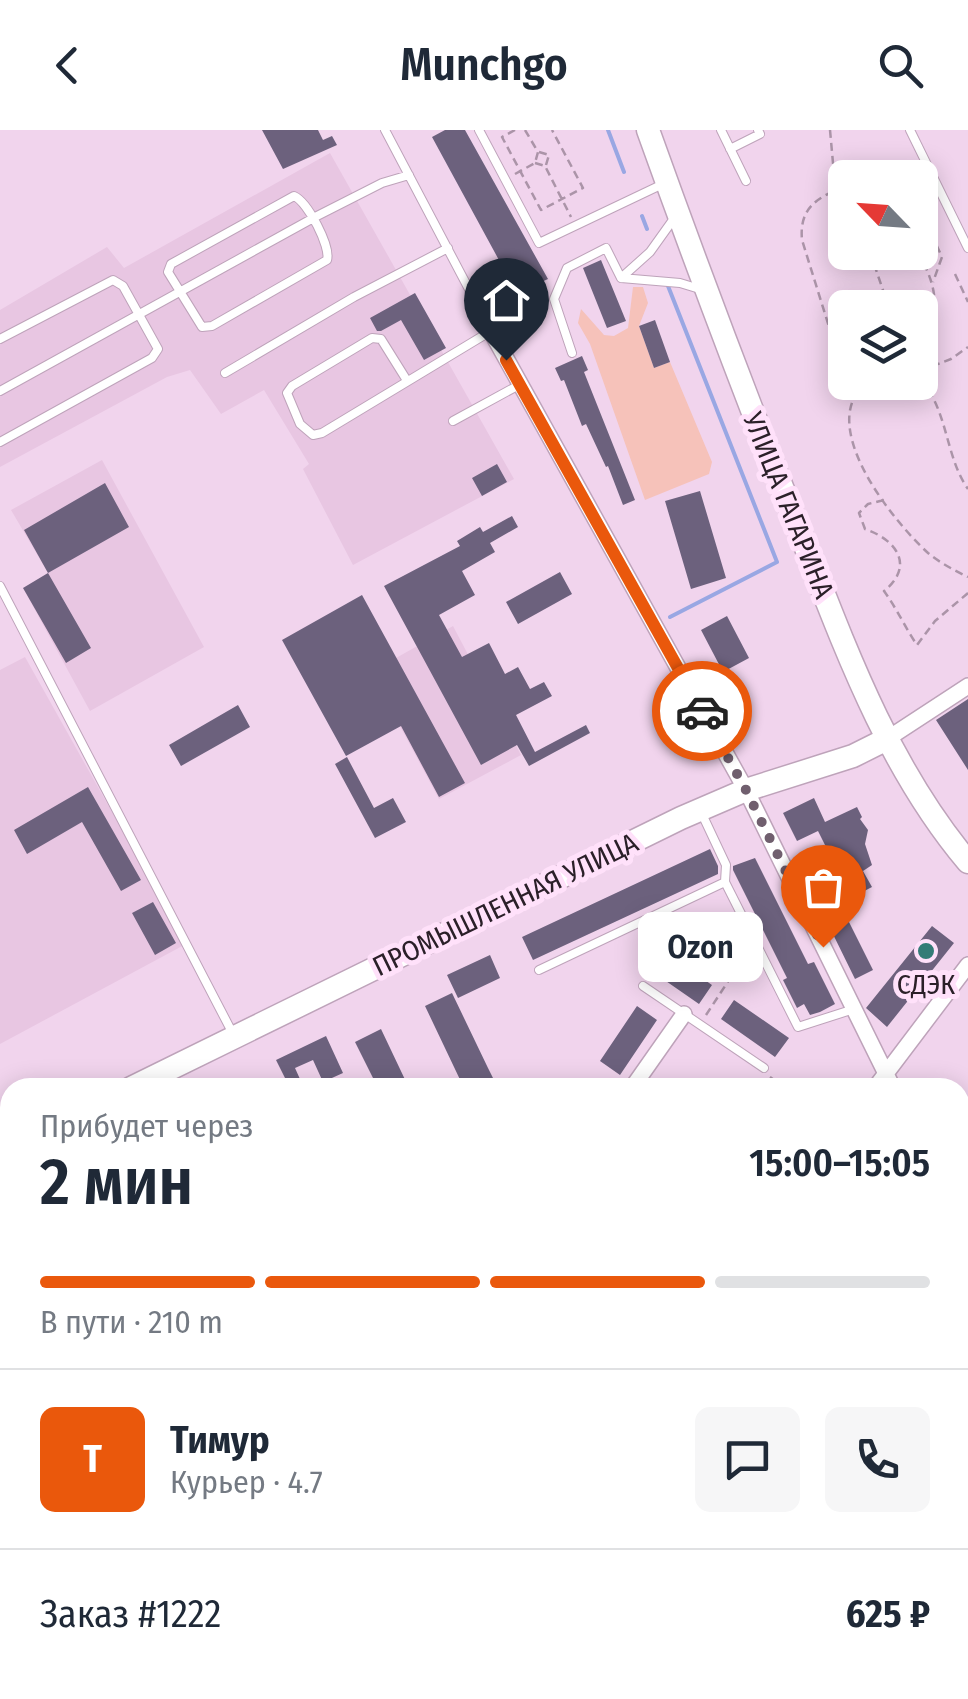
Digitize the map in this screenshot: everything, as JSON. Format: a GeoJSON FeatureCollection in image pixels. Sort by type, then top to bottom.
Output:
{"type":"FeatureCollection","features":[{"type":"Feature","properties":{"kind":"street","name":"УЛИЦА ГАГАРИНА"},"geometry":{"type":"LineString","coordinates":[[648,130],[706,291],[858,678],[887,739],[968,862]]}},
{"type":"Feature","properties":{"kind":"street"},"geometry":{"type":"LineString","coordinates":[[492,333],[746,790],[888,1078]]}},
{"type":"Feature","properties":{"kind":"street"},"geometry":{"type":"LineString","coordinates":[[887,739],[968,686]]}},
{"type":"Feature","properties":{"kind":"street","name":"ПРОМЫШЛЕННАЯ УЛИЦА"},"geometry":{"type":"LineString","coordinates":[[163,1078],[234,1036],[700,810],[746,790],[853,756],[887,739]]}},
{"type":"Feature","properties":{"kind":"street"},"geometry":{"type":"LineString","coordinates":[[890,1078],[968,965]]}},
{"type":"Feature","properties":{"kind":"street"},"geometry":{"type":"LineString","coordinates":[[639,1078],[684,1014]]}},
{"type":"Feature","properties":{"kind":"lane"},"geometry":{"type":"LineString","coordinates":[[385,130],[492,333],[406,379],[322,433],[313,435],[300,424],[287,393],[292,386],[372,338],[381,340],[406,379]]}},
{"type":"Feature","properties":{"kind":"lane"},"geometry":{"type":"LineString","coordinates":[[479,130],[539,243],[667,182]]}},
{"type":"Feature","properties":{"kind":"lane"},"geometry":{"type":"LineString","coordinates":[[722,130],[746,181]]}},
{"type":"Feature","properties":{"kind":"lane"},"geometry":{"type":"LineString","coordinates":[[730,148],[760,134],[758,130]]}},
{"type":"Feature","properties":{"kind":"lane"},"geometry":{"type":"LineString","coordinates":[[910,130],[968,248]]}},
{"type":"Feature","properties":{"kind":"lane"},"geometry":{"type":"LineString","coordinates":[[0,391],[312,218],[382,183],[409,175]]}},
{"type":"Feature","properties":{"kind":"lane"},"geometry":{"type":"LineString","coordinates":[[287,198],[303,200],[312,218],[329,250],[327,260],[212,326],[202,327],[196,322],[168,272],[170,264],[287,198]]}},
{"type":"Feature","properties":{"kind":"lane"},"geometry":{"type":"LineString","coordinates":[[621,278],[650,252],[678,214]]}},
{"type":"Feature","properties":{"kind":"lane"},"geometry":{"type":"LineString","coordinates":[[225,374],[354,297],[448,248]]}},
{"type":"Feature","properties":{"kind":"lane"},"geometry":{"type":"LineString","coordinates":[[572,353],[554,299],[568,268],[606,248],[621,278]]}},
{"type":"Feature","properties":{"kind":"lane"},"geometry":{"type":"LineString","coordinates":[[621,278],[680,283],[706,291]]}},
{"type":"Feature","properties":{"kind":"lane"},"geometry":{"type":"LineString","coordinates":[[0,339],[113,280],[123,286],[158,349],[152,358],[0,442]]}},
{"type":"Feature","properties":{"kind":"lane"},"geometry":{"type":"LineString","coordinates":[[454,421],[519,385]]}},
{"type":"Feature","properties":{"kind":"lane"},"geometry":{"type":"LineString","coordinates":[[0,586],[234,1036]]}},
{"type":"Feature","properties":{"kind":"lane"},"geometry":{"type":"LineString","coordinates":[[700,810],[726,865],[725,882],[798,1028],[854,1009]]}},
{"type":"Feature","properties":{"kind":"lane"},"geometry":{"type":"LineString","coordinates":[[540,970],[725,882]]}},
{"type":"Feature","properties":{"kind":"lane"},"geometry":{"type":"LineString","coordinates":[[643,986],[764,1068]]}},
{"type":"Feature","properties":{"kind":"path"},"geometry":{"type":"LineString","coordinates":[[515,130],[502,137],[541,210],[583,188],[552,130]]}},
{"type":"Feature","properties":{"kind":"path"},"geometry":{"type":"LineString","coordinates":[[525,130],[538,152],[549,155],[545,166],[576,226]]}},
{"type":"Feature","properties":{"kind":"path"},"geometry":{"type":"LineString","coordinates":[[830,130],[833,160]]}},
{"type":"Feature","properties":{"kind":"path"},"geometry":{"type":"LineString","coordinates":[[520,171],[534,163],[538,152]]}},
{"type":"Feature","properties":{"kind":"path"},"geometry":{"type":"LineString","coordinates":[[534,163],[545,166]]}},
{"type":"Feature","properties":{"kind":"path"},"geometry":{"type":"LineString","coordinates":[[828,195],[816,201],[800,223],[828,323]]}},
{"type":"Feature","properties":{"kind":"path"},"geometry":{"type":"LineString","coordinates":[[925,270],[933,290]]}},
{"type":"Feature","properties":{"kind":"path"},"geometry":{"type":"LineString","coordinates":[[932,283],[937,270]]}},
{"type":"Feature","properties":{"kind":"path"},"geometry":{"type":"LineString","coordinates":[[955,274],[968,302]]}},
{"type":"Feature","properties":{"kind":"path"},"geometry":{"type":"LineString","coordinates":[[938,364],[968,347]]}},
{"type":"Feature","properties":{"kind":"path"},"geometry":{"type":"LineString","coordinates":[[851,400],[849,427],[854,446],[884,500],[930,554],[968,577]]}},
{"type":"Feature","properties":{"kind":"path"},"geometry":{"type":"LineString","coordinates":[[934,400],[959,475],[968,489]]}},
{"type":"Feature","properties":{"kind":"path"},"geometry":{"type":"LineString","coordinates":[[884,500],[868,504],[860,513],[866,529],[895,547],[900,571],[895,583],[884,592],[914,643],[917,646],[935,621],[968,592]]}},
{"type":"Feature","properties":{"kind":"path"},"geometry":{"type":"LineString","coordinates":[[700,1024],[754,941]]}},
{"type":"Feature","properties":{"kind":"path"},"geometry":{"type":"LineString","coordinates":[[734,974],[769,970]]}},
{"type":"Feature","properties":{"kind":"path"},"geometry":{"type":"LineString","coordinates":[[764,1068],[771,1078]]}},
{"type":"Feature","properties":{"kind":"shaded area"},"geometry":{"type":"Polygon","coordinates":[[[330,153],[514,479],[353,565],[303,469],[309,464],[264,390],[221,414],[190,370],[167,377],[0,467],[0,310],[107,247],[124,268],[330,153]]]}},
{"type":"Feature","properties":{"kind":"shaded area"},"geometry":{"type":"Polygon","coordinates":[[[633,287],[643,287],[648,303],[639,326],[654,368],[670,362],[712,462],[709,474],[645,500],[590,344],[578,323],[581,309],[604,335],[614,336],[628,328],[633,287]]]}},
{"type":"Feature","properties":{"kind":"shaded area"},"geometry":{"type":"Polygon","coordinates":[[[102,460],[204,647],[90,711],[23,588],[48,573],[11,510],[102,460]]]}},
{"type":"Feature","properties":{"kind":"shaded area"},"geometry":{"type":"Polygon","coordinates":[[[453,626],[521,755],[439,799],[371,672],[453,626]]]}},
{"type":"Feature","properties":{"kind":"shaded area"},"geometry":{"type":"Polygon","coordinates":[[[25,657],[186,944],[0,1044],[0,670],[25,657]]]}},
{"type":"Feature","properties":{"kind":"building"},"geometry":{"type":"Polygon","coordinates":[[[262,130],[318,130],[323,140],[332,136],[337,145],[283,169],[262,130]]]}},
{"type":"Feature","properties":{"kind":"building"},"geometry":{"type":"Polygon","coordinates":[[[445,130],[465,130],[548,279],[515,294],[432,137],[445,130]]]}},
{"type":"Feature","properties":{"kind":"building"},"geometry":{"type":"Polygon","coordinates":[[[601,260],[626,321],[607,328],[583,268],[601,260]]]}},
{"type":"Feature","properties":{"kind":"building"},"geometry":{"type":"Polygon","coordinates":[[[415,293],[446,348],[424,360],[401,320],[377,331],[370,318],[415,293]]]}},
{"type":"Feature","properties":{"kind":"building"},"geometry":{"type":"Polygon","coordinates":[[[655,320],[670,362],[654,368],[639,326],[655,320]]]}},
{"type":"Feature","properties":{"kind":"building"},"geometry":{"type":"Polygon","coordinates":[[[582,356],[588,370],[584,372],[635,500],[623,505],[608,466],[586,424],[582,426],[564,380],[555,368],[582,356]]]}},
{"type":"Feature","properties":{"kind":"building"},"geometry":{"type":"Polygon","coordinates":[[[497,464],[507,482],[482,496],[472,478],[497,464]]]}},
{"type":"Feature","properties":{"kind":"building"},"geometry":{"type":"Polygon","coordinates":[[[105,483],[129,527],[48,573],[24,530],[105,483]]]}},
{"type":"Feature","properties":{"kind":"building"},"geometry":{"type":"Polygon","coordinates":[[[700,491],[726,578],[691,589],[665,501],[700,491]]]}},
{"type":"Feature","properties":{"kind":"building"},"geometry":{"type":"Polygon","coordinates":[[[512,516],[518,527],[490,543],[495,552],[462,571],[475,595],[439,615],[462,657],[489,643],[505,674],[518,667],[530,689],[544,682],[552,696],[516,715],[535,752],[586,725],[590,733],[529,766],[517,745],[481,765],[384,586],[460,546],[457,541],[480,527],[483,532],[512,516]]]}},
{"type":"Feature","properties":{"kind":"building"},"geometry":{"type":"Polygon","coordinates":[[[560,572],[572,594],[518,624],[506,602],[560,572]]]}},
{"type":"Feature","properties":{"kind":"building"},"geometry":{"type":"Polygon","coordinates":[[[48,573],[91,648],[66,663],[23,588],[48,573]]]}},
{"type":"Feature","properties":{"kind":"building"},"geometry":{"type":"Polygon","coordinates":[[[362,595],[465,783],[439,797],[401,726],[346,756],[282,640],[362,595]]]}},
{"type":"Feature","properties":{"kind":"building"},"geometry":{"type":"Polygon","coordinates":[[[727,616],[749,658],[723,672],[701,630],[727,616]]]}},
{"type":"Feature","properties":{"kind":"building"},"geometry":{"type":"Polygon","coordinates":[[[968,699],[968,770],[936,720],[968,699]]]}},
{"type":"Feature","properties":{"kind":"building"},"geometry":{"type":"Polygon","coordinates":[[[238,705],[250,727],[181,766],[169,745],[238,705]]]}},
{"type":"Feature","properties":{"kind":"building"},"geometry":{"type":"Polygon","coordinates":[[[347,757],[374,808],[393,798],[406,822],[375,838],[335,764],[347,757]]]}},
{"type":"Feature","properties":{"kind":"building"},"geometry":{"type":"Polygon","coordinates":[[[88,787],[141,880],[121,891],[82,822],[27,854],[14,830],[88,787]]]}},
{"type":"Feature","properties":{"kind":"building"},"geometry":{"type":"Polygon","coordinates":[[[814,798],[825,822],[857,807],[868,830],[865,844],[872,865],[863,871],[872,887],[843,902],[827,872],[836,867],[818,831],[797,841],[783,813],[814,798]]]}},
{"type":"Feature","properties":{"kind":"building"},"geometry":{"type":"Polygon","coordinates":[[[710,849],[718,874],[533,960],[522,937],[710,849]]]}},
{"type":"Feature","properties":{"kind":"building"},"geometry":{"type":"Polygon","coordinates":[[[755,858],[808,964],[814,962],[835,1004],[820,1012],[810,1015],[804,1004],[797,1008],[783,980],[787,978],[733,870],[733,866],[755,858]]]}},
{"type":"Feature","properties":{"kind":"building"},"geometry":{"type":"Polygon","coordinates":[[[153,902],[176,943],[155,955],[132,913],[153,902]]]}},
{"type":"Feature","properties":{"kind":"building"},"geometry":{"type":"Polygon","coordinates":[[[845,914],[873,970],[855,979],[827,922],[845,914]]]}},
{"type":"Feature","properties":{"kind":"building"},"geometry":{"type":"Polygon","coordinates":[[[932,926],[954,943],[887,1027],[866,1008],[932,926]]]}},
{"type":"Feature","properties":{"kind":"building"},"geometry":{"type":"Polygon","coordinates":[[[663,951],[712,985],[699,1004],[650,970],[663,951]]]}},
{"type":"Feature","properties":{"kind":"building"},"geometry":{"type":"Polygon","coordinates":[[[490,955],[500,978],[458,998],[447,975],[490,955]]]}},
{"type":"Feature","properties":{"kind":"building"},"geometry":{"type":"Polygon","coordinates":[[[452,993],[493,1078],[459,1078],[425,1006],[452,993]]]}},
{"type":"Feature","properties":{"kind":"building"},"geometry":{"type":"Polygon","coordinates":[[[734,1000],[789,1038],[775,1057],[721,1019],[734,1000]]]}},
{"type":"Feature","properties":{"kind":"building"},"geometry":{"type":"Polygon","coordinates":[[[637,1006],[657,1020],[620,1075],[600,1061],[637,1006]]]}},
{"type":"Feature","properties":{"kind":"building"},"geometry":{"type":"Polygon","coordinates":[[[381,1029],[404,1078],[373,1078],[355,1042],[381,1029]]]}},
{"type":"Feature","properties":{"kind":"building"},"geometry":{"type":"Polygon","coordinates":[[[326,1036],[343,1073],[321,1078],[313,1060],[295,1068],[300,1078],[285,1078],[276,1060],[326,1036]]]}},
{"type":"Feature","properties":{"kind":"waterway"},"geometry":{"type":"LineString","coordinates":[[608,130],[624,172]]}},
{"type":"Feature","properties":{"kind":"waterway"},"geometry":{"type":"LineString","coordinates":[[642,216],[647,229]]}},
{"type":"Feature","properties":{"kind":"waterway"},"geometry":{"type":"LineString","coordinates":[[668,286],[777,562],[670,617]]}},
{"type":"Feature","properties":{"kind":"way so far"},"geometry":{"type":"LineString","coordinates":[[702,711],[746,790],[823,947]]}},
{"type":"Feature","properties":{"kind":"place","name":"Ozon"},"geometry":{"type":"Point","coordinates":[823,947]}},
{"type":"Feature","properties":{"kind":"place","name":"СДЭК"},"geometry":{"type":"Point","coordinates":[926,951]}},
{"type":"Feature","properties":{"kind":"route"},"geometry":{"type":"LineString","coordinates":[[506,360],[702,711]]}}]}
